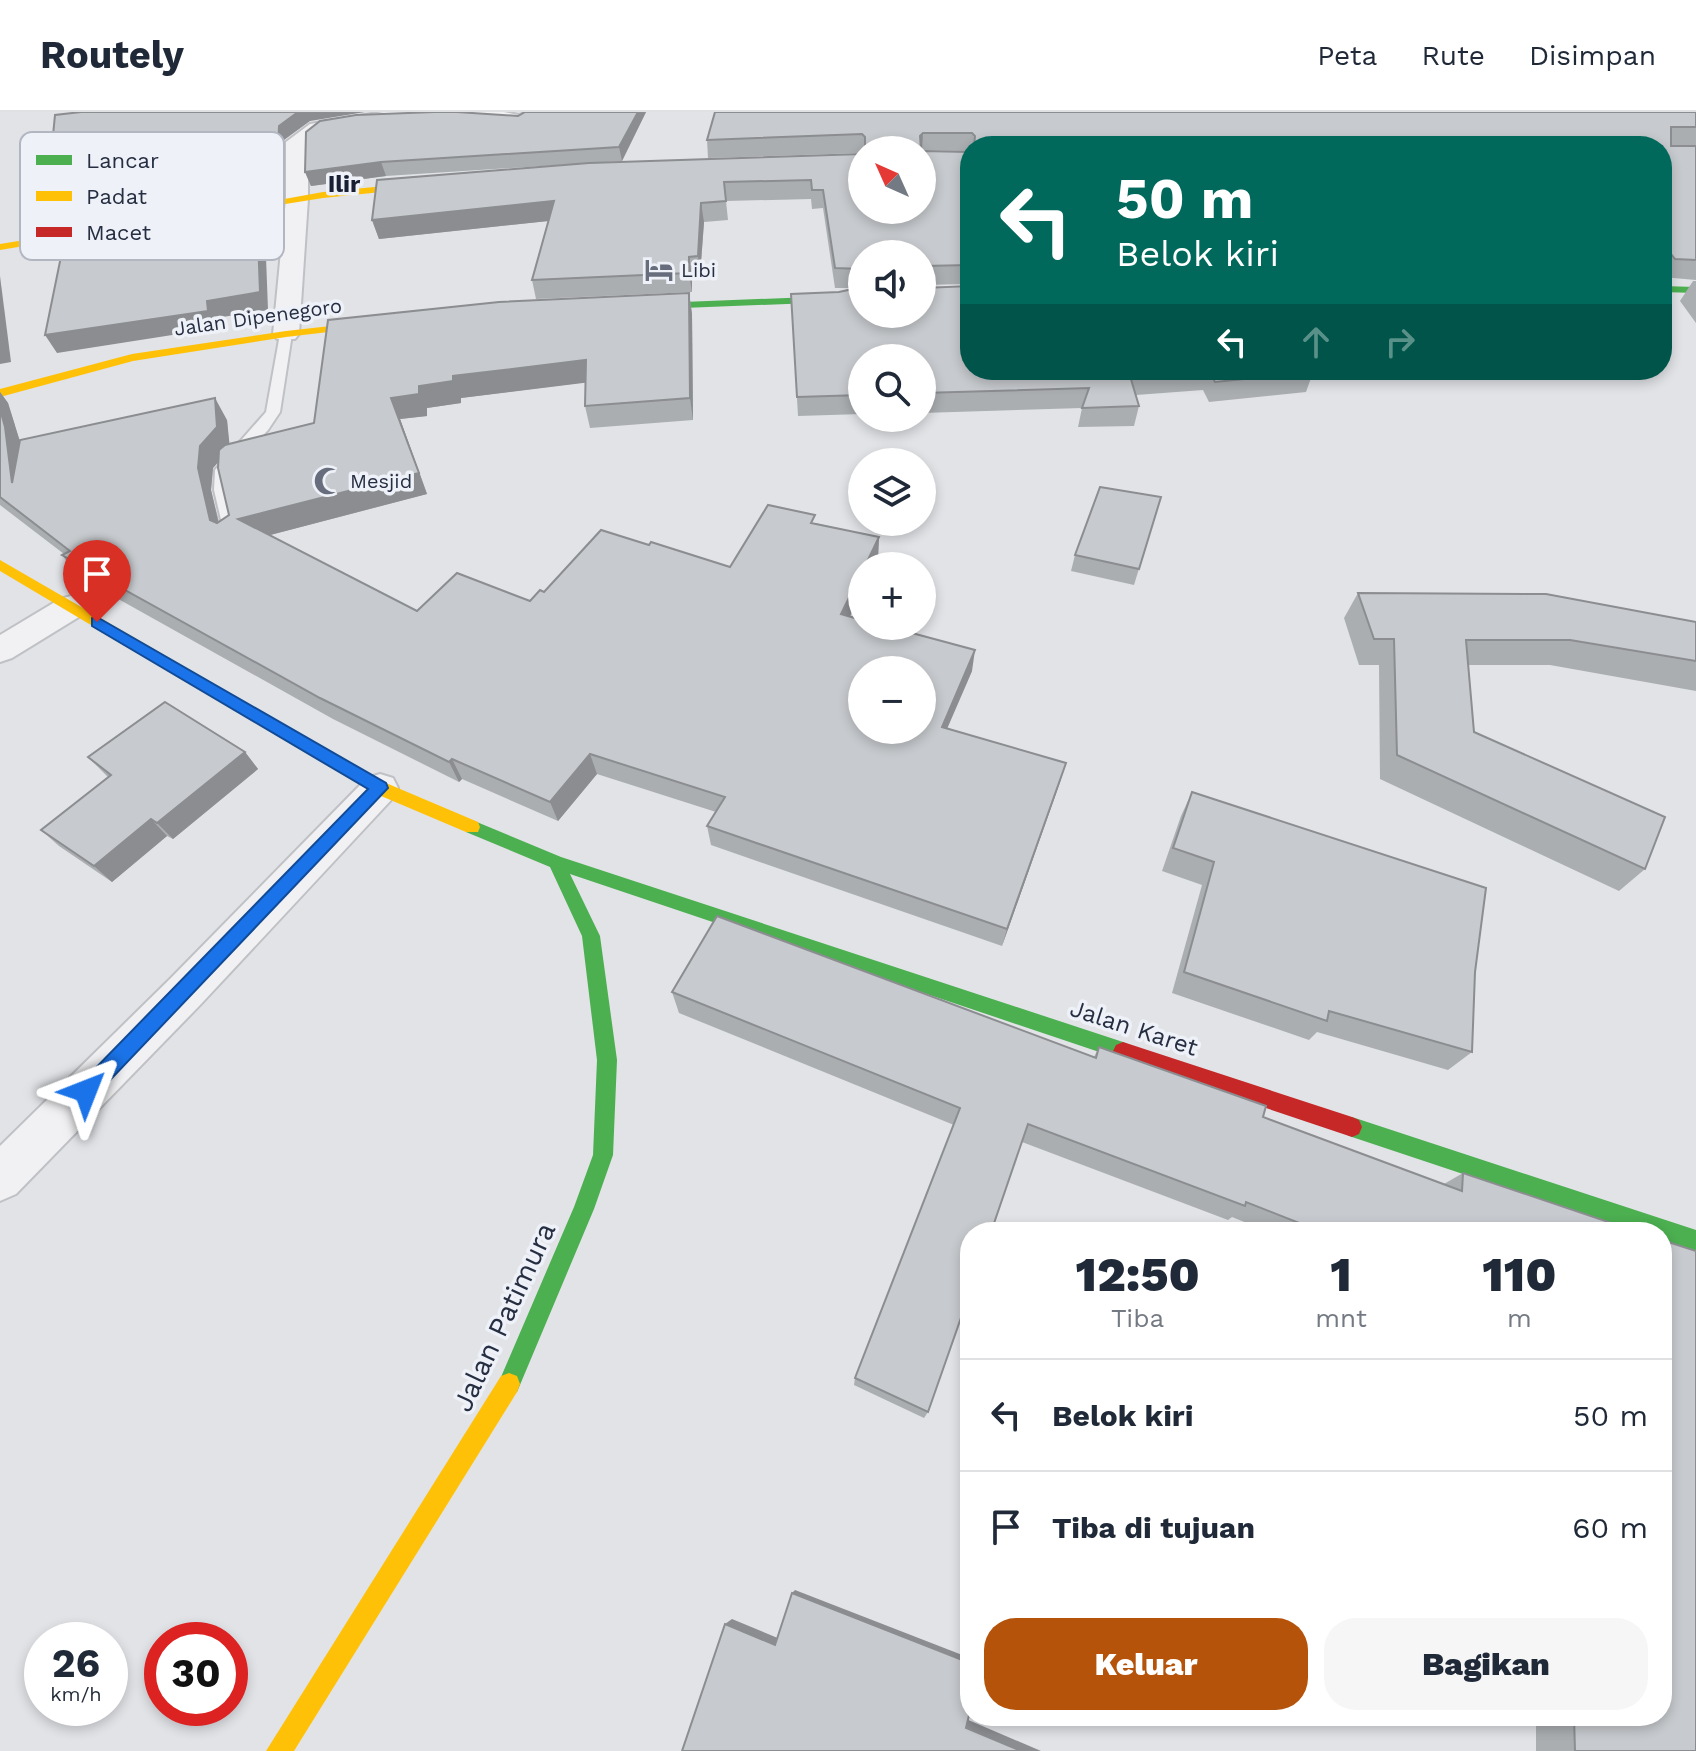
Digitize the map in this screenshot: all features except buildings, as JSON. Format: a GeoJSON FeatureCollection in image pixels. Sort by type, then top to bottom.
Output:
{"type":"FeatureCollection","features":[{"type":"Feature","properties":{"kind":"main road"},"geometry":{"type":"LineString","coordinates":[[284,201],[457,182]]}},
{"type":"Feature","properties":{"kind":"main road"},"geometry":{"type":"LineString","coordinates":[[0,247],[20,244]]}},
{"type":"Feature","properties":{"kind":"main road"},"geometry":{"type":"LineString","coordinates":[[1672,289],[1696,290]]}},
{"type":"Feature","properties":{"kind":"main road"},"geometry":{"type":"LineString","coordinates":[[619,307],[848,299]]}},
{"type":"Feature","properties":{"kind":"main road","name":"Jalan Dipenegoro"},"geometry":{"type":"LineString","coordinates":[[0,393],[132,358],[286,334],[402,322]]}},
{"type":"Feature","properties":{"kind":"main road","name":"Jalan Karet"},"geometry":{"type":"LineString","coordinates":[[0,565],[380,788],[556,862],[1639,1222]]}},
{"type":"Feature","properties":{"kind":"main road","name":"Jalan Patimura"},"geometry":{"type":"LineString","coordinates":[[279,1751],[504,1397],[584,1209],[603,1155],[607,1060],[591,936],[556,862]]}},
{"type":"Feature","properties":{"kind":"main road","name":"Jalan Karet"},"geometry":{"type":"LineString","coordinates":[[1672,1233],[1696,1241]]}},
{"type":"Feature","properties":{"kind":"street"},"geometry":{"type":"LineString","coordinates":[[286,334],[297,199],[297,142],[313,129],[358,119],[492,113],[521,121]]}},
{"type":"Feature","properties":{"kind":"street"},"geometry":{"type":"LineString","coordinates":[[0,650],[71,607]]}},
{"type":"Feature","properties":{"kind":"street"},"geometry":{"type":"LineString","coordinates":[[0,1178],[186,991],[380,788]]}},
{"type":"Feature","properties":{"kind":"lane"},"geometry":{"type":"LineString","coordinates":[[231,537],[221,490],[222,470],[273,412],[286,334]]}},
{"type":"Feature","properties":{"kind":"traffic: fast"},"geometry":{"type":"LineString","coordinates":[[1672,289],[1696,290]]}},
{"type":"Feature","properties":{"kind":"traffic: fast"},"geometry":{"type":"LineString","coordinates":[[633,307],[848,299]]}},
{"type":"Feature","properties":{"kind":"traffic: fast"},"geometry":{"type":"LineString","coordinates":[[472,827],[556,862],[1123,1051]]}},
{"type":"Feature","properties":{"kind":"traffic: fast"},"geometry":{"type":"LineString","coordinates":[[509,1384],[584,1209],[603,1155],[607,1060],[591,936],[556,862]]}},
{"type":"Feature","properties":{"kind":"traffic: fast"},"geometry":{"type":"LineString","coordinates":[[1352,1127],[1639,1222]]}},
{"type":"Feature","properties":{"kind":"traffic: fast"},"geometry":{"type":"LineString","coordinates":[[1672,1233],[1696,1241]]}},
{"type":"Feature","properties":{"kind":"traffic: slow"},"geometry":{"type":"LineString","coordinates":[[284,201],[436,184]]}},
{"type":"Feature","properties":{"kind":"traffic: slow"},"geometry":{"type":"LineString","coordinates":[[0,247],[20,244]]}},
{"type":"Feature","properties":{"kind":"traffic: slow"},"geometry":{"type":"LineString","coordinates":[[0,393],[132,358],[286,334],[384,323]]}},
{"type":"Feature","properties":{"kind":"traffic: slow"},"geometry":{"type":"LineString","coordinates":[[0,565],[380,788],[472,827]]}},
{"type":"Feature","properties":{"kind":"traffic: slow"},"geometry":{"type":"LineString","coordinates":[[279,1751],[509,1384]]}},
{"type":"Feature","properties":{"kind":"traffic: jam"},"geometry":{"type":"LineString","coordinates":[[1123,1051],[1352,1127]]}},
{"type":"Feature","properties":{"kind":"place","name":"Libi"},"geometry":{"type":"Point","coordinates":[659,270]}},
{"type":"Feature","properties":{"kind":"place","name":"Mesjid"},"geometry":{"type":"Point","coordinates":[328,481]}},
{"type":"Feature","properties":{"kind":"district","name":"Ilir"},"geometry":{"type":"Point","coordinates":[344,184]}},
{"type":"Feature","properties":{"kind":"route"},"geometry":{"type":"LineString","coordinates":[[86,1091],[380,788],[97,622]]}}]}
